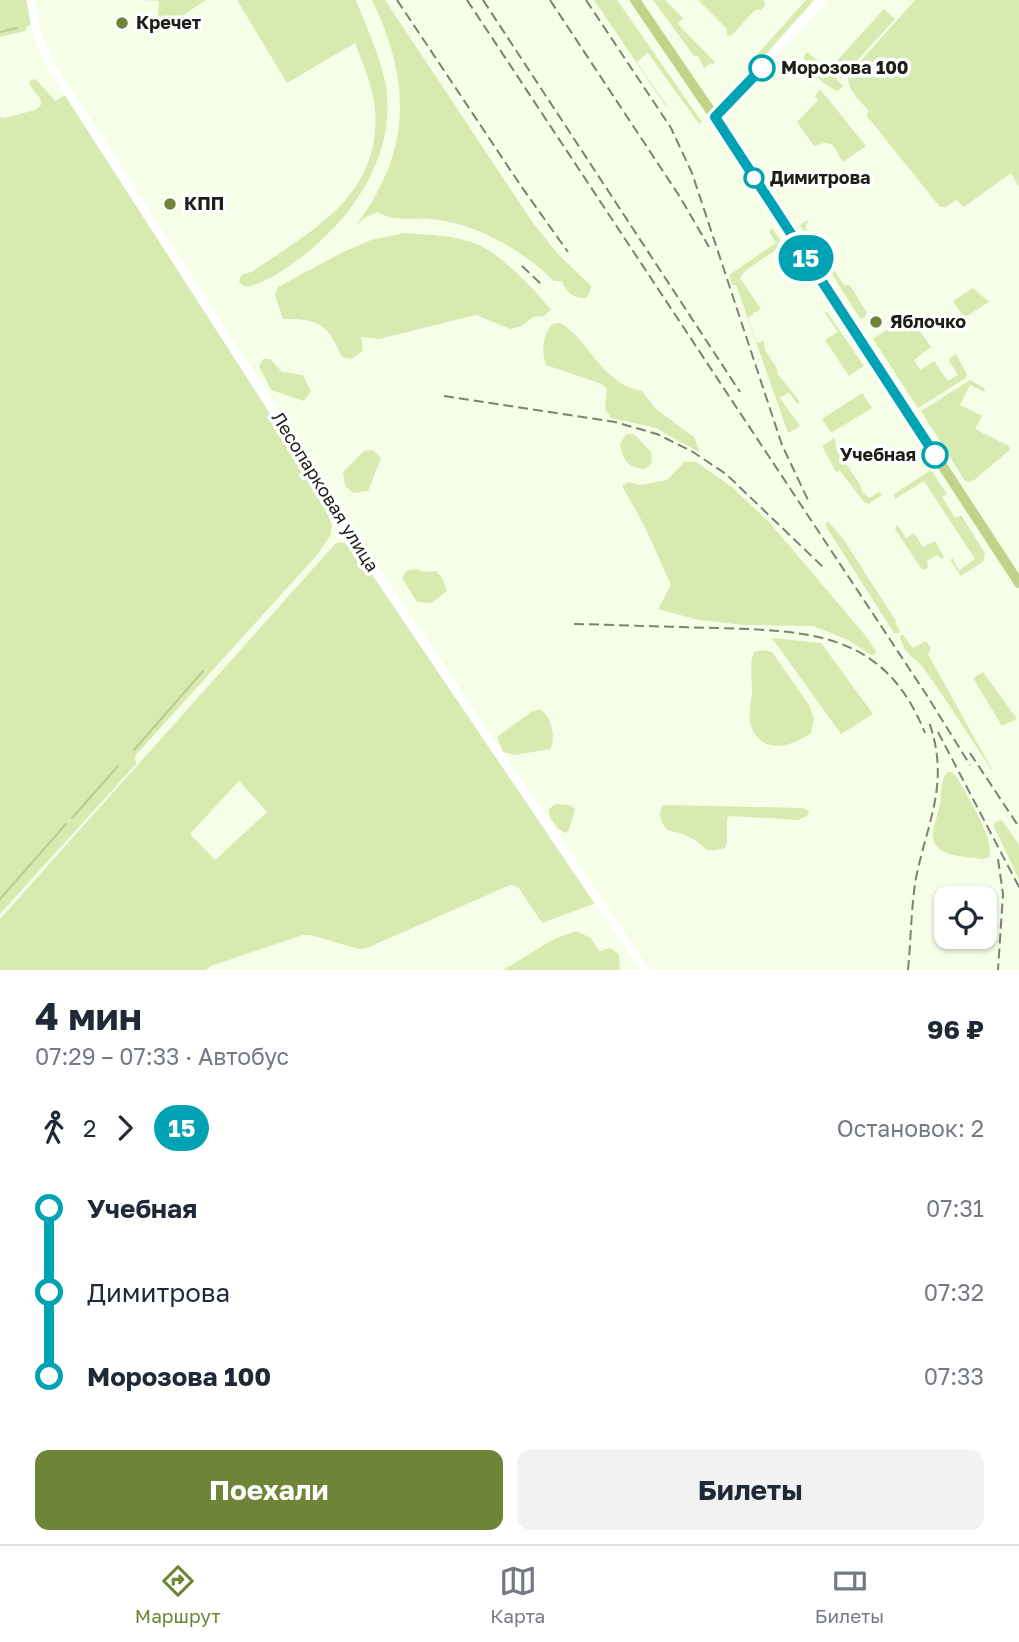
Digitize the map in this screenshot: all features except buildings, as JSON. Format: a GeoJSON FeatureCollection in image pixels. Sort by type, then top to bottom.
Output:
{"type":"FeatureCollection","features":[{"type":"Feature","properties":{"kind":"main road"},"geometry":{"type":"LineString","coordinates":[[635,0],[715,117],[1019,583]]}},
{"type":"Feature","properties":{"kind":"street","name":"Лесопарковая улица"},"geometry":{"type":"LineString","coordinates":[[31,0],[37,34],[50,64],[298,447],[346,528],[645,970]]}},
{"type":"Feature","properties":{"kind":"street"},"geometry":{"type":"LineString","coordinates":[[715,117],[822,0]]}},
{"type":"Feature","properties":{"kind":"green space"},"geometry":{"type":"Polygon","coordinates":[[[0,0],[28,0],[32,25],[27,26],[25,31],[0,37],[0,0]]]}},
{"type":"Feature","properties":{"kind":"green space"},"geometry":{"type":"Polygon","coordinates":[[[143,0],[206,0],[158,32],[150,17],[158,17],[159,1],[143,0]]]}},
{"type":"Feature","properties":{"kind":"green space"},"geometry":{"type":"Polygon","coordinates":[[[237,0],[356,0],[379,60],[388,105],[381,151],[361,193],[347,212],[332,230],[300,258],[273,276],[246,287],[239,283],[241,275],[251,272],[319,225],[338,208],[354,188],[367,166],[374,140],[375,110],[370,84],[355,43],[287,83],[237,0]]]}},
{"type":"Feature","properties":{"kind":"green space"},"geometry":{"type":"Polygon","coordinates":[[[372,0],[385,0],[533,223],[558,254],[591,286],[586,298],[571,294],[562,281],[554,281],[513,249],[464,226],[430,219],[397,219],[378,212],[357,224],[388,169],[400,115],[394,59],[372,0]]]}},
{"type":"Feature","properties":{"kind":"green space"},"geometry":{"type":"Polygon","coordinates":[[[594,0],[617,0],[702,122],[699,124],[648,53],[637,62],[667,106],[665,105],[594,0]]]}},
{"type":"Feature","properties":{"kind":"green space"},"geometry":{"type":"Polygon","coordinates":[[[653,0],[665,0],[683,18],[678,24],[715,62],[713,64],[704,68],[698,56],[694,56],[653,0]]]}},
{"type":"Feature","properties":{"kind":"green space"},"geometry":{"type":"Polygon","coordinates":[[[698,0],[763,0],[766,4],[761,10],[755,10],[731,36],[727,35],[727,29],[698,0]]]}},
{"type":"Feature","properties":{"kind":"green space"},"geometry":{"type":"Polygon","coordinates":[[[806,0],[814,0],[756,65],[747,66],[806,0]]]}},
{"type":"Feature","properties":{"kind":"green space"},"geometry":{"type":"Polygon","coordinates":[[[915,0],[1019,0],[1019,187],[1011,173],[964,207],[956,200],[946,207],[940,207],[866,115],[869,111],[851,89],[849,74],[915,0]]]}},
{"type":"Feature","properties":{"kind":"green space"},"geometry":{"type":"Polygon","coordinates":[[[884,9],[895,19],[844,75],[833,65],[884,9]]]}},
{"type":"Feature","properties":{"kind":"green space"},"geometry":{"type":"Polygon","coordinates":[[[807,52],[843,86],[838,91],[827,86],[813,72],[803,57],[807,52]]]}},
{"type":"Feature","properties":{"kind":"green space"},"geometry":{"type":"Polygon","coordinates":[[[36,79],[55,101],[66,95],[302,462],[332,525],[330,536],[317,555],[135,756],[136,764],[0,914],[0,117],[35,110],[41,105],[40,98],[29,84],[36,79]]]}},
{"type":"Feature","properties":{"kind":"green space"},"geometry":{"type":"Polygon","coordinates":[[[820,89],[866,146],[843,162],[832,145],[826,143],[814,146],[797,122],[818,100],[815,96],[820,89]]]}},
{"type":"Feature","properties":{"kind":"green space"},"geometry":{"type":"Polygon","coordinates":[[[808,221],[805,228],[828,262],[834,262],[837,267],[834,270],[844,285],[850,285],[867,313],[864,318],[860,318],[800,225],[808,221]]]}},
{"type":"Feature","properties":{"kind":"green space"},"geometry":{"type":"Polygon","coordinates":[[[772,228],[790,254],[785,256],[779,248],[746,270],[739,280],[741,279],[761,309],[748,318],[757,343],[764,341],[765,350],[778,370],[777,373],[800,402],[797,404],[789,392],[780,398],[800,426],[788,433],[736,285],[732,285],[729,275],[776,243],[769,231],[772,228]]]}},
{"type":"Feature","properties":{"kind":"green space"},"geometry":{"type":"Polygon","coordinates":[[[404,233],[453,238],[481,246],[528,284],[551,310],[544,316],[533,317],[522,326],[510,329],[476,315],[379,339],[361,337],[363,351],[351,359],[342,357],[332,337],[321,326],[305,320],[283,319],[275,295],[278,287],[371,240],[404,233]]]}},
{"type":"Feature","properties":{"kind":"green space"},"geometry":{"type":"Polygon","coordinates":[[[973,288],[989,302],[964,318],[953,301],[973,288]]]}},
{"type":"Feature","properties":{"kind":"green space"},"geometry":{"type":"Polygon","coordinates":[[[827,312],[864,366],[849,376],[825,340],[838,332],[825,313],[827,312]]]}},
{"type":"Feature","properties":{"kind":"green space"},"geometry":{"type":"Polygon","coordinates":[[[910,316],[931,347],[914,360],[920,370],[934,361],[948,381],[958,375],[948,359],[956,354],[967,374],[966,378],[918,408],[873,339],[910,316]]]}},
{"type":"Feature","properties":{"kind":"green space"},"geometry":{"type":"Polygon","coordinates":[[[561,323],[581,341],[607,372],[628,387],[642,391],[656,409],[694,437],[700,453],[656,428],[611,418],[605,409],[607,389],[602,384],[546,365],[543,354],[544,339],[552,324],[561,323]]]}},
{"type":"Feature","properties":{"kind":"green space"},"geometry":{"type":"Polygon","coordinates":[[[263,359],[270,359],[282,372],[303,375],[311,391],[304,401],[271,390],[259,366],[263,359]]]}},
{"type":"Feature","properties":{"kind":"green space"},"geometry":{"type":"Polygon","coordinates":[[[970,380],[984,388],[985,392],[970,385],[960,405],[982,416],[975,429],[1009,446],[1010,450],[973,481],[968,482],[921,411],[970,380]]]}},
{"type":"Feature","properties":{"kind":"green space"},"geometry":{"type":"Polygon","coordinates":[[[862,393],[872,408],[831,433],[822,419],[862,393]]]}},
{"type":"Feature","properties":{"kind":"green space"},"geometry":{"type":"Polygon","coordinates":[[[626,434],[634,434],[651,452],[652,463],[645,469],[630,465],[625,459],[620,444],[626,434]]]}},
{"type":"Feature","properties":{"kind":"green space"},"geometry":{"type":"Polygon","coordinates":[[[834,438],[838,452],[862,491],[869,498],[879,492],[882,495],[869,504],[864,502],[840,471],[836,472],[822,446],[834,438]]]}},
{"type":"Feature","properties":{"kind":"green space"},"geometry":{"type":"Polygon","coordinates":[[[373,450],[381,458],[368,491],[353,493],[345,486],[343,472],[364,451],[373,450]]]}},
{"type":"Feature","properties":{"kind":"green space"},"geometry":{"type":"Polygon","coordinates":[[[684,462],[696,462],[732,487],[770,523],[865,635],[876,651],[875,654],[871,655],[848,640],[813,626],[744,625],[698,620],[658,609],[671,585],[644,525],[622,486],[628,482],[640,485],[667,480],[684,462]]]}},
{"type":"Feature","properties":{"kind":"green space"},"geometry":{"type":"Polygon","coordinates":[[[931,470],[947,494],[942,497],[955,518],[961,515],[985,553],[983,562],[961,576],[950,560],[954,557],[959,570],[975,559],[924,481],[895,499],[894,494],[931,470]]]}},
{"type":"Feature","properties":{"kind":"green space"},"geometry":{"type":"Polygon","coordinates":[[[828,521],[844,540],[896,621],[899,633],[894,633],[825,525],[828,521]]]}},
{"type":"Feature","properties":{"kind":"green space"},"geometry":{"type":"Polygon","coordinates":[[[897,524],[906,538],[914,533],[923,547],[935,541],[944,557],[941,559],[937,555],[927,561],[928,568],[922,570],[895,529],[897,524]]]}},
{"type":"Feature","properties":{"kind":"green space"},"geometry":{"type":"Polygon","coordinates":[[[345,543],[363,560],[596,903],[542,923],[518,887],[510,885],[367,948],[359,949],[303,935],[206,970],[0,970],[0,919],[335,544],[345,543]],[[239,781],[190,834],[215,860],[267,812],[239,781]]]}},
{"type":"Feature","properties":{"kind":"green space"},"geometry":{"type":"Polygon","coordinates":[[[417,569],[424,572],[436,571],[443,579],[447,591],[431,603],[417,602],[402,578],[406,571],[417,569]]]}},
{"type":"Feature","properties":{"kind":"green space"},"geometry":{"type":"Polygon","coordinates":[[[902,634],[913,648],[926,641],[931,648],[928,654],[995,775],[922,666],[905,650],[900,638],[902,634]]]}},
{"type":"Feature","properties":{"kind":"green space"},"geometry":{"type":"Polygon","coordinates":[[[772,638],[821,643],[873,714],[841,734],[772,638]]]}},
{"type":"Feature","properties":{"kind":"green space"},"geometry":{"type":"Polygon","coordinates":[[[754,652],[772,652],[809,705],[814,719],[811,733],[793,743],[775,746],[767,744],[754,733],[750,722],[752,661],[754,652]]]}},
{"type":"Feature","properties":{"kind":"green space"},"geometry":{"type":"Polygon","coordinates":[[[983,672],[1017,719],[1002,726],[973,678],[983,672]]]}},
{"type":"Feature","properties":{"kind":"green space"},"geometry":{"type":"Polygon","coordinates":[[[540,709],[552,728],[550,749],[515,755],[503,752],[497,737],[531,712],[540,709]]]}},
{"type":"Feature","properties":{"kind":"green space"},"geometry":{"type":"Polygon","coordinates":[[[947,772],[956,776],[984,829],[990,850],[989,857],[983,859],[950,854],[942,851],[933,840],[942,783],[947,772]]]}},
{"type":"Feature","properties":{"kind":"green space"},"geometry":{"type":"Polygon","coordinates":[[[555,804],[569,805],[575,809],[566,833],[557,827],[550,816],[549,809],[555,804]]]}},
{"type":"Feature","properties":{"kind":"green space"},"geometry":{"type":"Polygon","coordinates":[[[662,806],[803,808],[809,811],[808,815],[799,820],[730,816],[727,818],[725,848],[708,850],[687,836],[667,830],[660,813],[662,806]]]}},
{"type":"Feature","properties":{"kind":"green space"},"geometry":{"type":"Polygon","coordinates":[[[1002,820],[1019,845],[1019,879],[994,827],[995,822],[1002,820]]]}},
{"type":"Feature","properties":{"kind":"green space"},"geometry":{"type":"Polygon","coordinates":[[[576,931],[591,938],[599,951],[610,948],[619,954],[620,970],[503,970],[554,939],[576,931]]]}},
{"type":"Feature","properties":{"kind":"waterway"},"geometry":{"type":"LineString","coordinates":[[0,32],[17,28]]}},
{"type":"Feature","properties":{"kind":"waterway"},"geometry":{"type":"LineString","coordinates":[[134,750],[203,671]]}},
{"type":"Feature","properties":{"kind":"waterway"},"geometry":{"type":"LineString","coordinates":[[72,818],[118,766]]}},
{"type":"Feature","properties":{"kind":"waterway"},"geometry":{"type":"LineString","coordinates":[[0,899],[66,824]]}},
{"type":"Feature","properties":{"kind":"railway"},"geometry":{"type":"LineString","coordinates":[[397,0],[568,252]]}},
{"type":"Feature","properties":{"kind":"railway"},"geometry":{"type":"LineString","coordinates":[[467,0],[926,694],[970,765]]}},
{"type":"Feature","properties":{"kind":"railway"},"geometry":{"type":"LineString","coordinates":[[483,0],[740,392]]}},
{"type":"Feature","properties":{"kind":"railway"},"geometry":{"type":"LineString","coordinates":[[550,0],[680,197],[709,247]]}},
{"type":"Feature","properties":{"kind":"railway"},"geometry":{"type":"LineString","coordinates":[[586,0],[671,128],[692,173],[782,445],[808,500]]}},
{"type":"Feature","properties":{"kind":"railway"},"geometry":{"type":"LineString","coordinates":[[522,266],[542,285]]}},
{"type":"Feature","properties":{"kind":"railway"},"geometry":{"type":"LineString","coordinates":[[444,396],[615,422],[657,434],[693,452],[726,474],[824,568]]}},
{"type":"Feature","properties":{"kind":"railway"},"geometry":{"type":"LineString","coordinates":[[574,624],[752,629],[814,636],[842,644],[867,657],[889,675],[908,700],[925,733]]}},
{"type":"Feature","properties":{"kind":"railway"},"geometry":{"type":"LineString","coordinates":[[908,970],[916,878],[937,781],[938,762],[928,719]]}},
{"type":"Feature","properties":{"kind":"railway"},"geometry":{"type":"LineString","coordinates":[[938,732],[1019,887]]}},
{"type":"Feature","properties":{"kind":"railway"},"geometry":{"type":"LineString","coordinates":[[970,753],[1019,827]]}},
{"type":"Feature","properties":{"kind":"railway"},"geometry":{"type":"LineString","coordinates":[[998,859],[1003,894],[998,970]]}},
{"type":"Feature","properties":{"kind":"bus line","name":"15"},"geometry":{"type":"LineString","coordinates":[[762,68],[715,117],[935,455]]}},
{"type":"Feature","properties":{"kind":"place","name":"Кречет"},"geometry":{"type":"Point","coordinates":[122,23]}},
{"type":"Feature","properties":{"kind":"place","name":"Морозова 100"},"geometry":{"type":"Point","coordinates":[762,68]}},
{"type":"Feature","properties":{"kind":"place","name":"Димитрова"},"geometry":{"type":"Point","coordinates":[754,178]}},
{"type":"Feature","properties":{"kind":"place","name":"КПП"},"geometry":{"type":"Point","coordinates":[170,204]}},
{"type":"Feature","properties":{"kind":"place","name":"Яблочко"},"geometry":{"type":"Point","coordinates":[876,322]}},
{"type":"Feature","properties":{"kind":"place","name":"Учебная"},"geometry":{"type":"Point","coordinates":[935,455]}}]}
